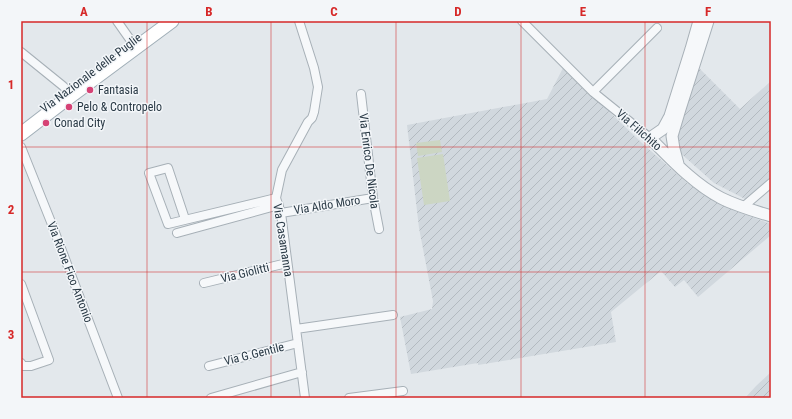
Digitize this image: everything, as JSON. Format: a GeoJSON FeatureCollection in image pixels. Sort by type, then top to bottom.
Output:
{"type":"FeatureCollection","features":[{"type":"Feature","properties":{"kind":"main road","name":"Via Nazionale delle Puglie"},"geometry":{"type":"LineString","coordinates":[[134,45],[160,21]]}},
{"type":"Feature","properties":{"kind":"main road","name":"Via Nazionale delle Puglie"},"geometry":{"type":"LineString","coordinates":[[21,126],[134,45],[172,21]]}},
{"type":"Feature","properties":{"kind":"main road","name":"Via Nazionale delle Puglie"},"geometry":{"type":"LineString","coordinates":[[21,134],[69,93]]}},
{"type":"Feature","properties":{"kind":"street"},"geometry":{"type":"LineString","coordinates":[[117,21],[134,45]]}},
{"type":"Feature","properties":{"kind":"street","name":"Via Casamanna"},"geometry":{"type":"LineString","coordinates":[[300,21],[318,87],[312,118],[308,122],[282,170],[279,205],[305,398]]}},
{"type":"Feature","properties":{"kind":"street","name":"Via Filichito"},"geometry":{"type":"LineString","coordinates":[[522,21],[593,92],[650,138],[679,166],[708,190],[743,207],[771,216]]}},
{"type":"Feature","properties":{"kind":"street"},"geometry":{"type":"LineString","coordinates":[[650,138],[663,129],[670,116],[691,49],[698,21]]}},
{"type":"Feature","properties":{"kind":"street"},"geometry":{"type":"LineString","coordinates":[[679,166],[672,136],[708,21]]}},
{"type":"Feature","properties":{"kind":"street"},"geometry":{"type":"LineString","coordinates":[[593,92],[657,28]]}},
{"type":"Feature","properties":{"kind":"street"},"geometry":{"type":"LineString","coordinates":[[21,52],[63,86],[69,93]]}},
{"type":"Feature","properties":{"kind":"street","name":"Via Enrico De Nicola"},"geometry":{"type":"LineString","coordinates":[[361,94],[373,198],[379,228]]}},
{"type":"Feature","properties":{"kind":"street","name":"Via Rione Fico Antonio"},"geometry":{"type":"LineString","coordinates":[[21,147],[54,229],[118,398]]}},
{"type":"Feature","properties":{"kind":"street"},"geometry":{"type":"LineString","coordinates":[[185,220],[168,168],[149,173],[168,224],[279,205]]}},
{"type":"Feature","properties":{"kind":"street"},"geometry":{"type":"LineString","coordinates":[[743,207],[771,183]]}},
{"type":"Feature","properties":{"kind":"street","name":"Via Aldo Moro"},"geometry":{"type":"LineString","coordinates":[[279,205],[373,198]]}},
{"type":"Feature","properties":{"kind":"street"},"geometry":{"type":"LineString","coordinates":[[177,232],[279,205]]}},
{"type":"Feature","properties":{"kind":"street","name":"Via Giolitti"},"geometry":{"type":"LineString","coordinates":[[204,283],[287,263]]}},
{"type":"Feature","properties":{"kind":"street"},"geometry":{"type":"LineString","coordinates":[[21,284],[49,360],[31,366],[22,365]]}},
{"type":"Feature","properties":{"kind":"street"},"geometry":{"type":"LineString","coordinates":[[296,330],[393,315]]}},
{"type":"Feature","properties":{"kind":"street","name":"Via G.Gentile"},"geometry":{"type":"LineString","coordinates":[[209,366],[298,343]]}},
{"type":"Feature","properties":{"kind":"street"},"geometry":{"type":"LineString","coordinates":[[211,398],[302,372]]}},
{"type":"Feature","properties":{"kind":"street"},"geometry":{"type":"LineString","coordinates":[[349,398],[403,391]]}},
{"type":"Feature","properties":{"kind":"shaded area"},"geometry":{"type":"Polygon","coordinates":[[[563,68],[642,143],[687,183],[704,195],[735,211],[771,224],[771,235],[698,297],[684,280],[675,287],[661,271],[611,312],[616,342],[478,365],[478,363],[411,374],[400,317],[432,309],[433,301],[419,228],[407,125],[547,99],[563,68]]]}},
{"type":"Feature","properties":{"kind":"shaded area"},"geometry":{"type":"Polygon","coordinates":[[[699,68],[740,109],[771,81],[771,179],[747,200],[714,183],[678,151],[676,134],[699,68]]]}},
{"type":"Feature","properties":{"kind":"shaded area"},"geometry":{"type":"Polygon","coordinates":[[[771,372],[771,398],[745,398],[756,386],[771,372]]]}},
{"type":"Feature","properties":{"kind":"green space"},"geometry":{"type":"Polygon","coordinates":[[[440,140],[442,152],[418,156],[416,143],[440,140]]]}},
{"type":"Feature","properties":{"kind":"green space"},"geometry":{"type":"Polygon","coordinates":[[[443,154],[450,201],[424,205],[417,158],[443,154]]]}},
{"type":"Feature","properties":{"kind":"place","name":"Fantasia"},"geometry":{"type":"Point","coordinates":[90,90]}},
{"type":"Feature","properties":{"kind":"place","name":"Pelo & Contropelo"},"geometry":{"type":"Point","coordinates":[69,107]}},
{"type":"Feature","properties":{"kind":"place","name":"Conad City"},"geometry":{"type":"Point","coordinates":[46,123]}}]}
